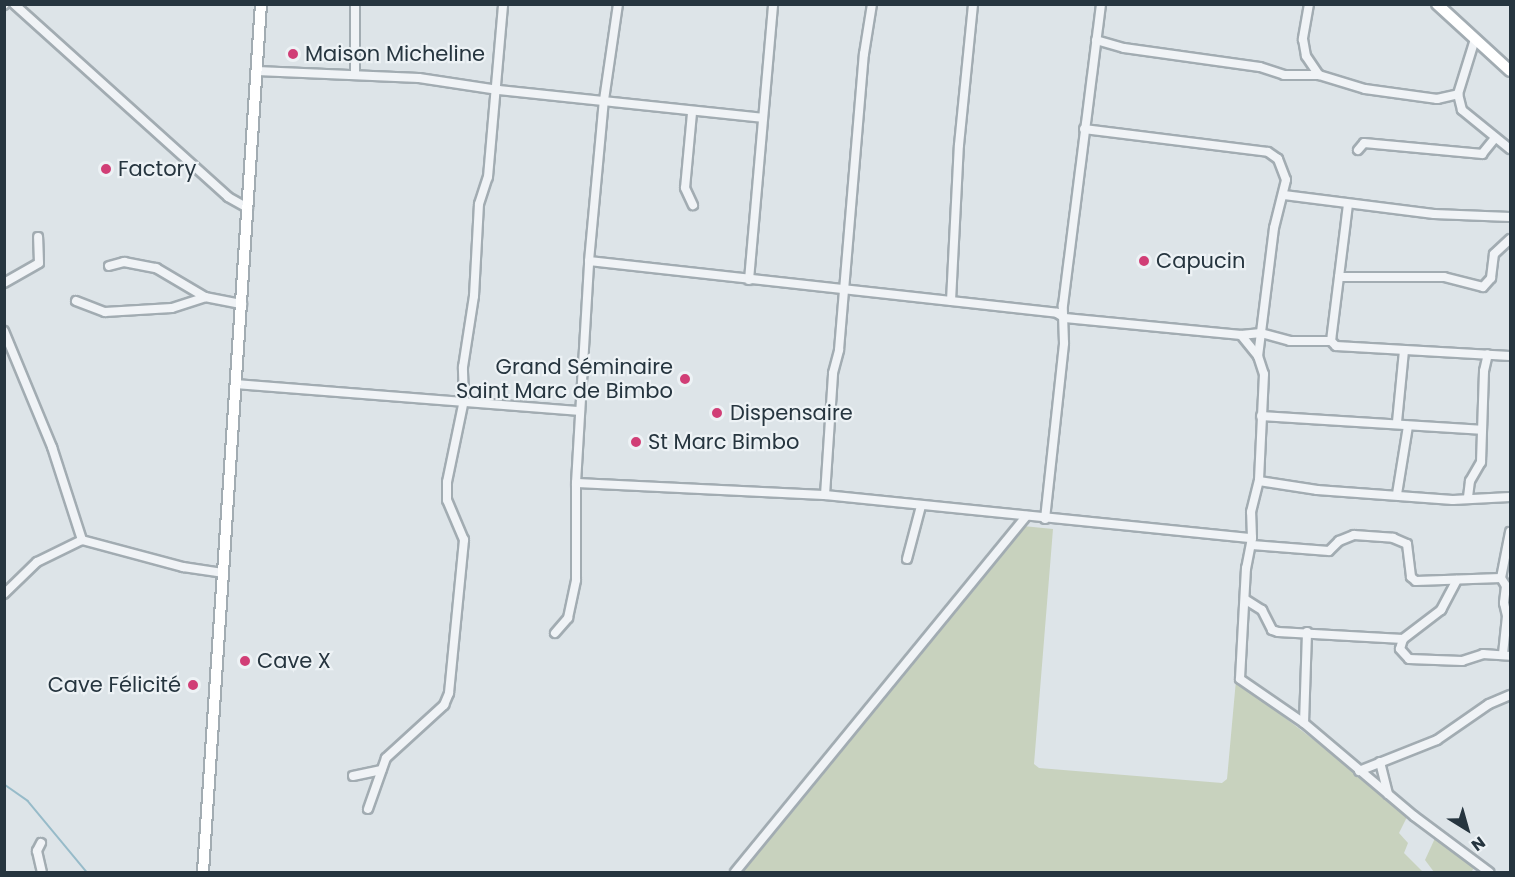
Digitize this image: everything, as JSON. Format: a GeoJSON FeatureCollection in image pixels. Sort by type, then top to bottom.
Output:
{"type":"FeatureCollection","features":[{"type":"Feature","properties":{"kind":"main road"},"geometry":{"type":"LineString","coordinates":[[203,873],[261,4]]}},
{"type":"Feature","properties":{"kind":"main road"},"geometry":{"type":"LineString","coordinates":[[1437,4],[1510,71]]}},
{"type":"Feature","properties":{"kind":"street"},"geometry":{"type":"LineString","coordinates":[[14,4],[228,197],[248,208]]}},
{"type":"Feature","properties":{"kind":"street"},"geometry":{"type":"LineString","coordinates":[[355,4],[355,75]]}},
{"type":"Feature","properties":{"kind":"street"},"geometry":{"type":"LineString","coordinates":[[368,809],[381,770],[394,749],[444,705],[449,693],[464,540],[447,500],[447,482],[460,436],[464,400],[463,367],[474,296],[479,204],[488,177],[498,90],[503,4]]}},
{"type":"Feature","properties":{"kind":"street"},"geometry":{"type":"LineString","coordinates":[[555,633],[568,618],[576,580],[576,483],[589,261],[604,100],[618,4]]}},
{"type":"Feature","properties":{"kind":"street"},"geometry":{"type":"LineString","coordinates":[[749,280],[773,4]]}},
{"type":"Feature","properties":{"kind":"street"},"geometry":{"type":"LineString","coordinates":[[825,495],[842,289],[872,4]]}},
{"type":"Feature","properties":{"kind":"street"},"geometry":{"type":"LineString","coordinates":[[951,301],[959,145],[973,4]]}},
{"type":"Feature","properties":{"kind":"street"},"geometry":{"type":"LineString","coordinates":[[1045,519],[1084,129],[1101,4]]}},
{"type":"Feature","properties":{"kind":"street"},"geometry":{"type":"LineString","coordinates":[[1309,4],[1303,39],[1306,56],[1319,75]]}},
{"type":"Feature","properties":{"kind":"street"},"geometry":{"type":"LineString","coordinates":[[1475,39],[1458,94],[1462,110],[1510,149]]}},
{"type":"Feature","properties":{"kind":"street"},"geometry":{"type":"LineString","coordinates":[[1096,40],[1124,48],[1260,67],[1284,75],[1319,75],[1383,92],[1437,99],[1458,94]]}},
{"type":"Feature","properties":{"kind":"street"},"geometry":{"type":"LineString","coordinates":[[257,71],[419,78],[498,90],[604,100],[692,113],[763,118]]}},
{"type":"Feature","properties":{"kind":"street"},"geometry":{"type":"LineString","coordinates":[[692,113],[685,188],[693,205]]}},
{"type":"Feature","properties":{"kind":"street"},"geometry":{"type":"LineString","coordinates":[[1084,129],[1268,152],[1282,168],[1284,195],[1274,228],[1258,356]]}},
{"type":"Feature","properties":{"kind":"street"},"geometry":{"type":"LineString","coordinates":[[1358,150],[1364,143],[1482,154],[1495,138]]}},
{"type":"Feature","properties":{"kind":"street"},"geometry":{"type":"LineString","coordinates":[[1284,195],[1348,205],[1510,218]]}},
{"type":"Feature","properties":{"kind":"street"},"geometry":{"type":"LineString","coordinates":[[1331,341],[1348,205]]}},
{"type":"Feature","properties":{"kind":"street"},"geometry":{"type":"LineString","coordinates":[[4,283],[39,263],[38,237]]}},
{"type":"Feature","properties":{"kind":"street"},"geometry":{"type":"LineString","coordinates":[[1339,277],[1444,277],[1483,287],[1491,279],[1494,254],[1510,239]]}},
{"type":"Feature","properties":{"kind":"street"},"geometry":{"type":"LineString","coordinates":[[589,261],[1057,313],[1065,318],[1241,335],[1261,333],[1290,341],[1331,341],[1336,346],[1510,356]]}},
{"type":"Feature","properties":{"kind":"street"},"geometry":{"type":"LineString","coordinates":[[109,266],[124,262],[156,268],[205,297],[242,303]]}},
{"type":"Feature","properties":{"kind":"street"},"geometry":{"type":"LineString","coordinates":[[76,301],[105,312],[172,308],[205,297]]}},
{"type":"Feature","properties":{"kind":"street"},"geometry":{"type":"LineString","coordinates":[[4,331],[52,447],[82,540]]}},
{"type":"Feature","properties":{"kind":"street"},"geometry":{"type":"LineString","coordinates":[[1241,335],[1258,356],[1264,374],[1259,481],[1251,512],[1252,542],[1246,568],[1240,679],[1304,723],[1359,771],[1489,873]]}},
{"type":"Feature","properties":{"kind":"street"},"geometry":{"type":"LineString","coordinates":[[1397,422],[1404,350]]}},
{"type":"Feature","properties":{"kind":"street"},"geometry":{"type":"LineString","coordinates":[[1468,497],[1470,481],[1481,462],[1481,430],[1488,354]]}},
{"type":"Feature","properties":{"kind":"street"},"geometry":{"type":"LineString","coordinates":[[236,384],[464,400],[580,411]]}},
{"type":"Feature","properties":{"kind":"street"},"geometry":{"type":"LineString","coordinates":[[1261,416],[1397,422],[1408,426],[1481,430]]}},
{"type":"Feature","properties":{"kind":"street"},"geometry":{"type":"LineString","coordinates":[[1397,494],[1408,426]]}},
{"type":"Feature","properties":{"kind":"street"},"geometry":{"type":"LineString","coordinates":[[1259,481],[1317,490],[1397,494],[1453,500],[1468,497],[1510,497]]}},
{"type":"Feature","properties":{"kind":"street"},"geometry":{"type":"LineString","coordinates":[[576,483],[825,495],[1329,551],[1338,541],[1354,535],[1393,538],[1407,544],[1411,577],[1416,581],[1502,579]]}},
{"type":"Feature","properties":{"kind":"street"},"geometry":{"type":"LineString","coordinates":[[907,559],[921,506]]}},
{"type":"Feature","properties":{"kind":"street"},"geometry":{"type":"LineString","coordinates":[[735,873],[1026,516]]}},
{"type":"Feature","properties":{"kind":"street"},"geometry":{"type":"LineString","coordinates":[[1457,580],[1441,610],[1403,639],[1400,649],[1409,659],[1462,661],[1483,654],[1507,655],[1507,616],[1504,603],[1506,586],[1502,579],[1510,532]]}},
{"type":"Feature","properties":{"kind":"street"},"geometry":{"type":"LineString","coordinates":[[4,594],[37,562],[82,540],[183,567],[223,573]]}},
{"type":"Feature","properties":{"kind":"street"},"geometry":{"type":"LineString","coordinates":[[1246,600],[1262,610],[1272,630],[1403,639]]}},
{"type":"Feature","properties":{"kind":"street"},"geometry":{"type":"LineString","coordinates":[[1304,723],[1307,632]]}},
{"type":"Feature","properties":{"kind":"street"},"geometry":{"type":"LineString","coordinates":[[1359,771],[1446,735],[1489,704],[1510,695]]}},
{"type":"Feature","properties":{"kind":"street"},"geometry":{"type":"LineString","coordinates":[[1380,762],[1388,794]]}},
{"type":"Feature","properties":{"kind":"street"},"geometry":{"type":"LineString","coordinates":[[353,776],[381,770]]}},
{"type":"Feature","properties":{"kind":"street"},"geometry":{"type":"LineString","coordinates":[[41,843],[37,851],[42,873]]}},
{"type":"Feature","properties":{"kind":"green space"},"geometry":{"type":"Polygon","coordinates":[[[1023,526],[1053,529],[1034,764],[1039,768],[1222,783],[1227,779],[1236,680],[1409,813],[1399,833],[1408,843],[1404,853],[1423,872],[740,872],[1023,526]]]}},
{"type":"Feature","properties":{"kind":"green space"},"geometry":{"type":"Polygon","coordinates":[[[1436,836],[1476,866],[1471,872],[1434,872],[1425,860],[1436,836]]]}},
{"type":"Feature","properties":{"kind":"waterway"},"geometry":{"type":"LineString","coordinates":[[4,784],[28,801],[87,872]]}},
{"type":"Feature","properties":{"kind":"place","name":"Maison Micheline"},"geometry":{"type":"Point","coordinates":[293,54]}},
{"type":"Feature","properties":{"kind":"place","name":"Factory"},"geometry":{"type":"Point","coordinates":[106,169]}},
{"type":"Feature","properties":{"kind":"place","name":"Capucin"},"geometry":{"type":"Point","coordinates":[1144,261]}},
{"type":"Feature","properties":{"kind":"place","name":"Grand Séminaire Saint Marc de Bimbo"},"geometry":{"type":"Point","coordinates":[685,379]}},
{"type":"Feature","properties":{"kind":"place","name":"Dispensaire"},"geometry":{"type":"Point","coordinates":[717,413]}},
{"type":"Feature","properties":{"kind":"place","name":"St Marc Bimbo"},"geometry":{"type":"Point","coordinates":[636,442]}},
{"type":"Feature","properties":{"kind":"place","name":"Cave X"},"geometry":{"type":"Point","coordinates":[245,661]}},
{"type":"Feature","properties":{"kind":"place","name":"Cave Félicité"},"geometry":{"type":"Point","coordinates":[193,685]}}]}
